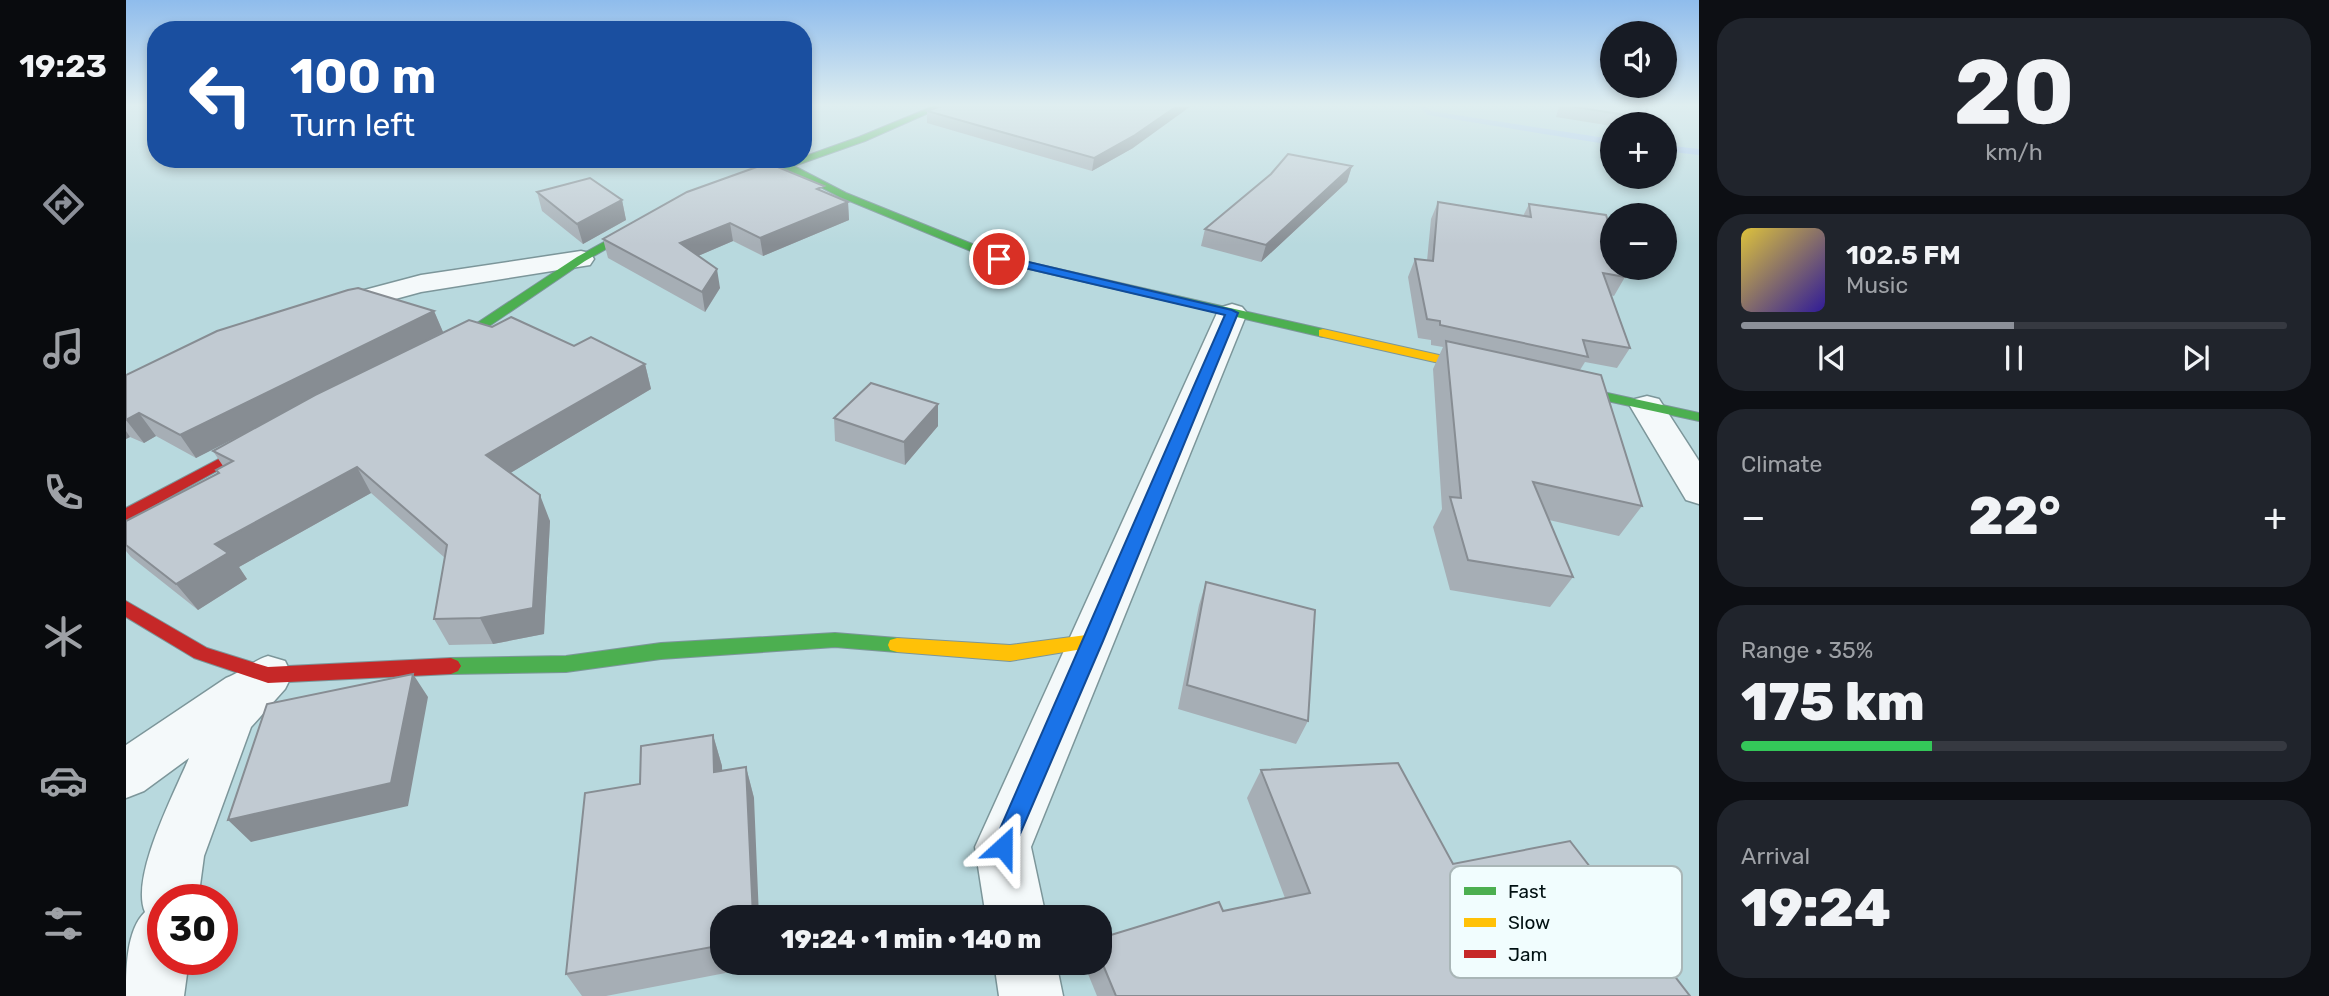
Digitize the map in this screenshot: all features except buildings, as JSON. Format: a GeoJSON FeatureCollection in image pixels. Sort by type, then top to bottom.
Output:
{"type":"FeatureCollection","features":[{"type":"Feature","properties":{"kind":"street"},"geometry":{"type":"LineString","coordinates":[[762,174],[776,168]]}},
{"type":"Feature","properties":{"kind":"street"},"geometry":{"type":"LineString","coordinates":[[796,168],[843,195],[999,259],[1500,373]]}},
{"type":"Feature","properties":{"kind":"street"},"geometry":{"type":"LineString","coordinates":[[422,358],[468,334],[581,259],[663,212]]}},
{"type":"Feature","properties":{"kind":"street"},"geometry":{"type":"LineString","coordinates":[[300,318],[349,301],[408,288],[581,259]]}},
{"type":"Feature","properties":{"kind":"street"},"geometry":{"type":"LineString","coordinates":[[1014,905],[1003,847],[1094,641],[1232,313]]}},
{"type":"Feature","properties":{"kind":"street"},"geometry":{"type":"LineString","coordinates":[[1540,382],[1699,417]]}},
{"type":"Feature","properties":{"kind":"street"},"geometry":{"type":"LineString","coordinates":[[1647,406],[1699,491]]}},
{"type":"Feature","properties":{"kind":"street"},"geometry":{"type":"LineString","coordinates":[[126,515],[280,430]]}},
{"type":"Feature","properties":{"kind":"street"},"geometry":{"type":"LineString","coordinates":[[126,608],[201,653],[268,675],[421,667],[566,664],[661,651],[835,640],[1010,653],[1094,641]]}},
{"type":"Feature","properties":{"kind":"street"},"geometry":{"type":"LineString","coordinates":[[126,774],[268,675]]}},
{"type":"Feature","properties":{"kind":"street"},"geometry":{"type":"LineString","coordinates":[[172,884],[176,856],[232,716],[268,675]]}},
{"type":"Feature","properties":{"kind":"street"},"geometry":{"type":"LineString","coordinates":[[152,996],[156,975]]}},
{"type":"Feature","properties":{"kind":"street"},"geometry":{"type":"LineString","coordinates":[[1027,975],[1031,996]]}},
{"type":"Feature","properties":{"kind":"traffic: fast"},"geometry":{"type":"LineString","coordinates":[[812,157],[824,152]]}},
{"type":"Feature","properties":{"kind":"traffic: fast"},"geometry":{"type":"LineString","coordinates":[[772,171],[780,168]]}},
{"type":"Feature","properties":{"kind":"traffic: fast"},"geometry":{"type":"LineString","coordinates":[[791,168],[843,195],[999,259],[1323,333]]}},
{"type":"Feature","properties":{"kind":"traffic: fast"},"geometry":{"type":"LineString","coordinates":[[438,349],[469,334],[581,259],[649,220]]}},
{"type":"Feature","properties":{"kind":"traffic: fast"},"geometry":{"type":"LineString","coordinates":[[1557,386],[1699,417]]}},
{"type":"Feature","properties":{"kind":"traffic: fast"},"geometry":{"type":"LineString","coordinates":[[451,666],[566,664],[661,651],[835,640],[897,645]]}},
{"type":"Feature","properties":{"kind":"traffic: slow"},"geometry":{"type":"LineString","coordinates":[[1323,333],[1488,370]]}},
{"type":"Feature","properties":{"kind":"traffic: slow"},"geometry":{"type":"LineString","coordinates":[[897,645],[1010,653],[1094,641]]}},
{"type":"Feature","properties":{"kind":"traffic: jam"},"geometry":{"type":"LineString","coordinates":[[126,515],[266,438]]}},
{"type":"Feature","properties":{"kind":"traffic: jam"},"geometry":{"type":"LineString","coordinates":[[126,608],[201,653],[268,675],[451,666]]}},
{"type":"Feature","properties":{"kind":"route"},"geometry":{"type":"LineString","coordinates":[[999,259],[1232,313],[1094,641],[1003,847]]}}]}
